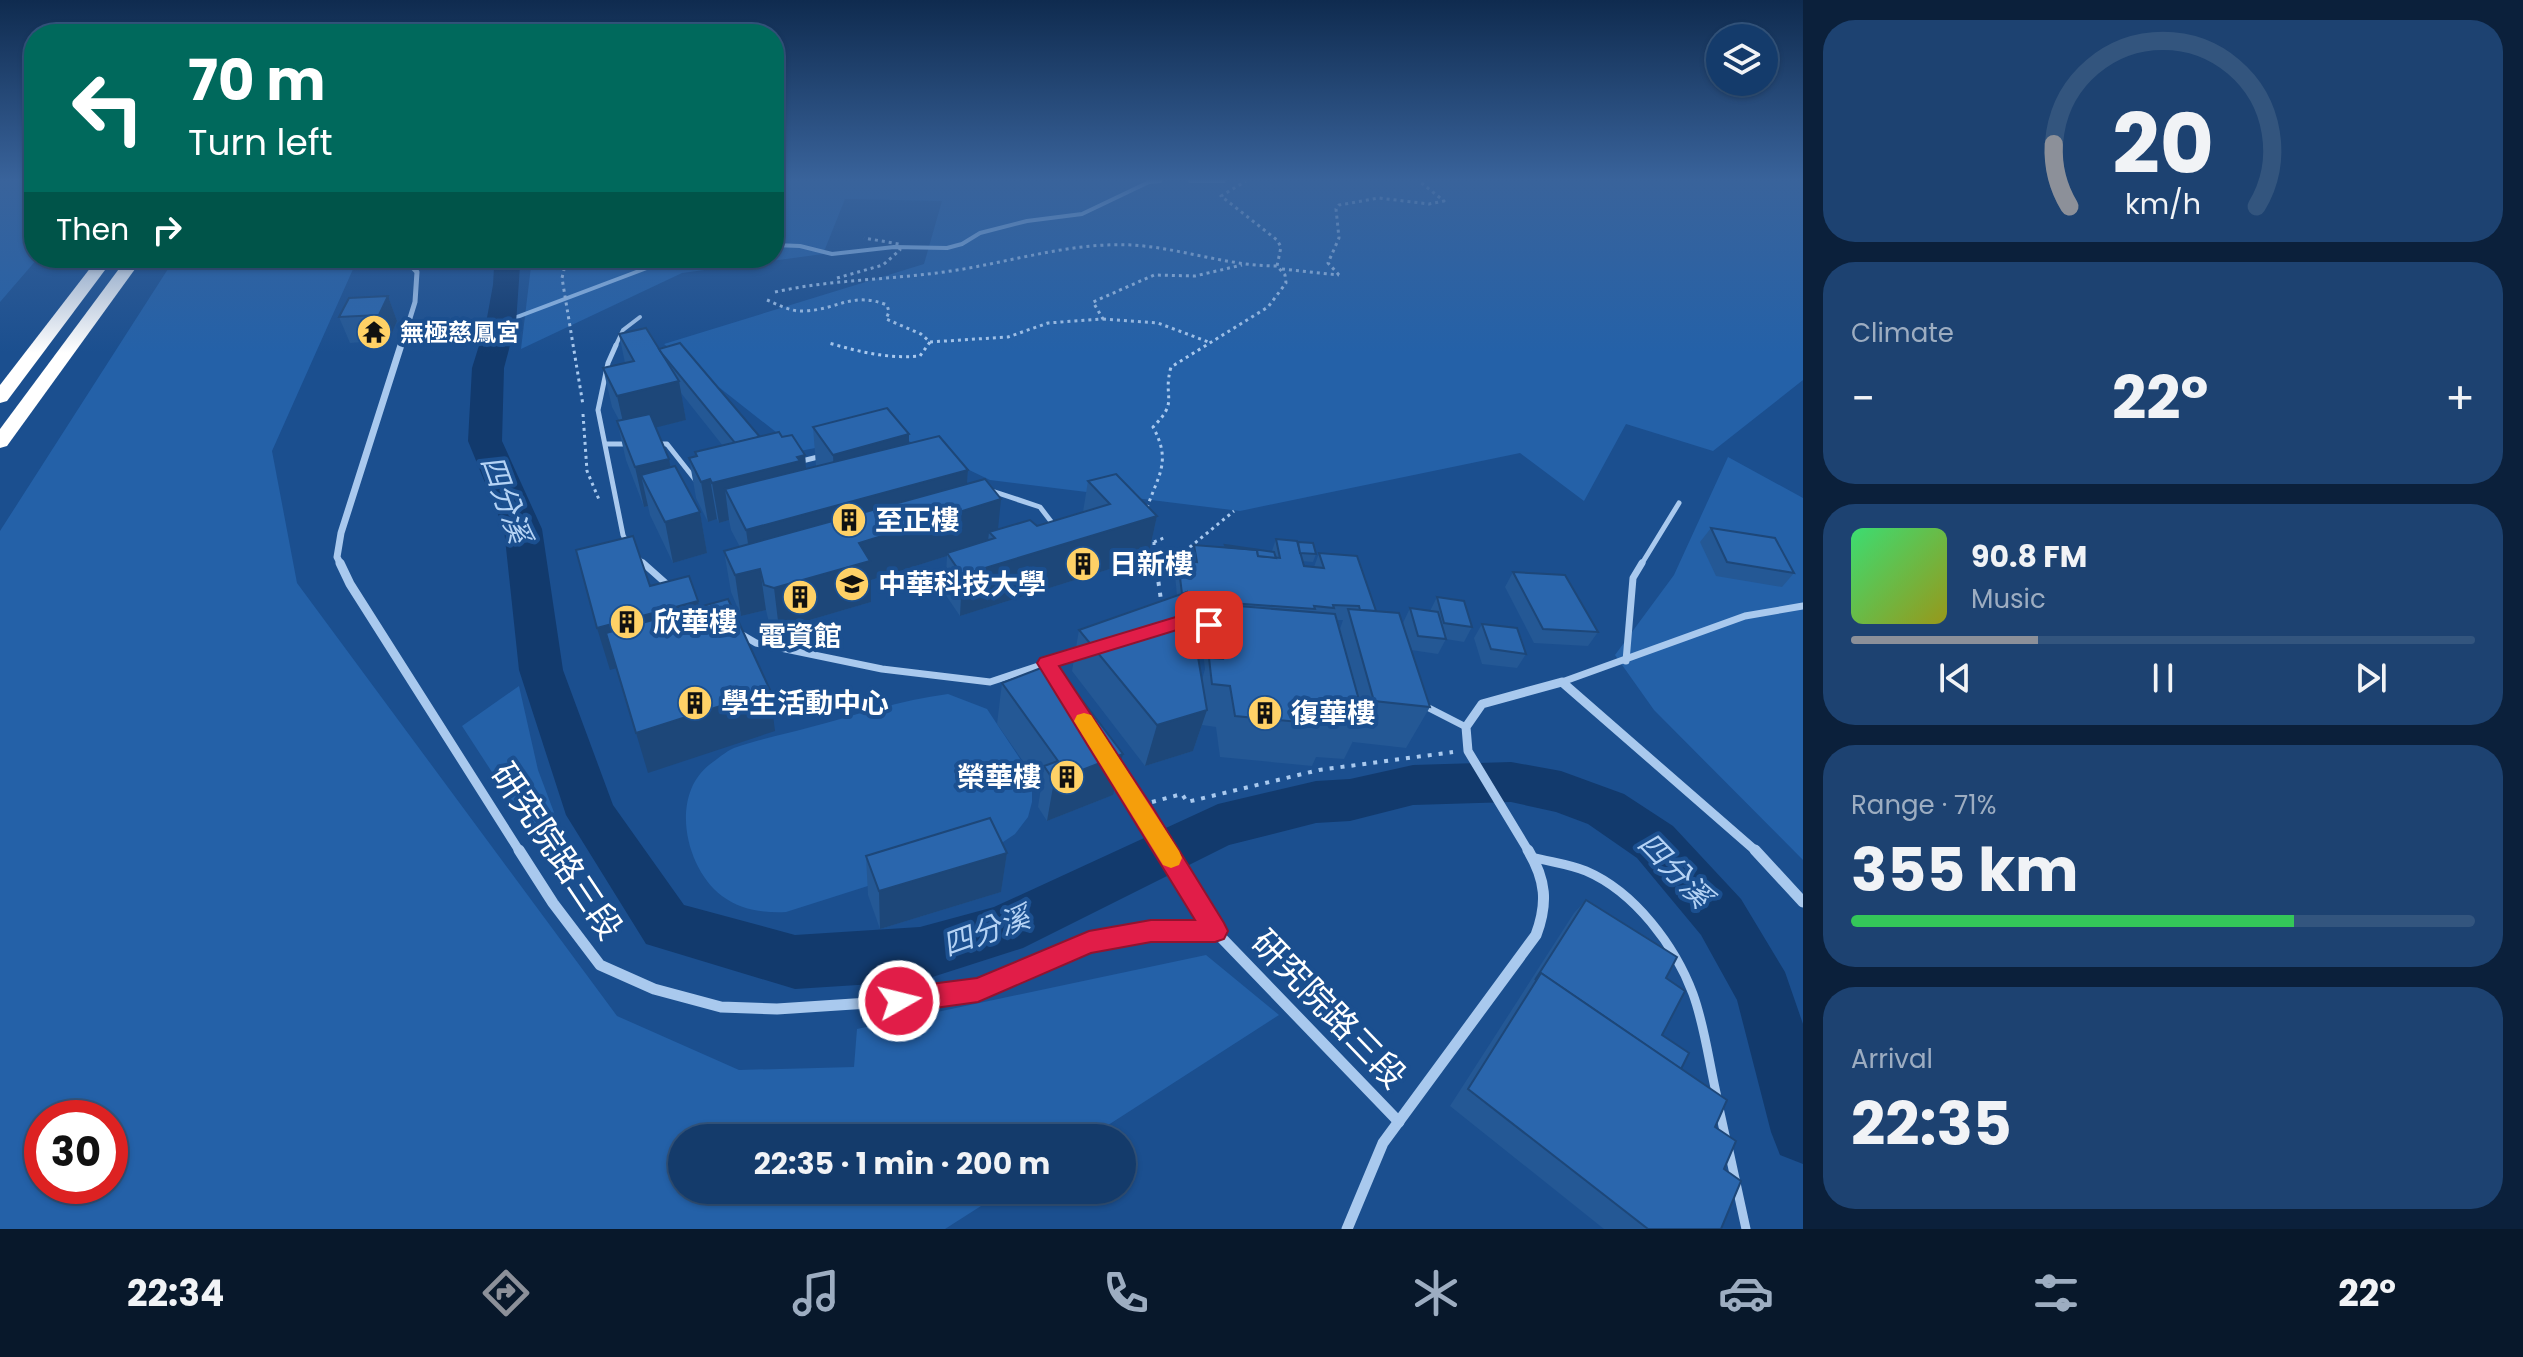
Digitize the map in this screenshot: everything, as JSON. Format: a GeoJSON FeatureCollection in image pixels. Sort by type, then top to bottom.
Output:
{"type":"FeatureCollection","features":[{"type":"Feature","properties":{"kind":"highway"},"geometry":{"type":"LineString","coordinates":[[0,397],[98,268]]}},
{"type":"Feature","properties":{"kind":"highway"},"geometry":{"type":"LineString","coordinates":[[0,442],[128,268]]}},
{"type":"Feature","properties":{"kind":"street","name":"研究院路三段"},"geometry":{"type":"LineString","coordinates":[[413,268],[417,272],[415,302],[341,533],[337,557],[350,584],[553,903],[600,965],[654,989],[721,1007],[777,1009],[899,1001],[978,990],[1089,942],[1151,931],[1215,931],[1399,1122]]}},
{"type":"Feature","properties":{"kind":"street"},"geometry":{"type":"LineString","coordinates":[[1470,755],[1466,727],[1482,704],[1562,682],[1760,854],[1803,902]]}},
{"type":"Feature","properties":{"kind":"street","name":"研究院路三段"},"geometry":{"type":"LineString","coordinates":[[1347,1229],[1383,1143],[1536,935],[1545,911],[1543,885],[1532,857],[1470,755]]}},
{"type":"Feature","properties":{"kind":"lane"},"geometry":{"type":"LineString","coordinates":[[640,317],[623,330],[608,363],[598,410],[623,535],[630,549],[652,573],[675,591]]}},
{"type":"Feature","properties":{"kind":"lane"},"geometry":{"type":"LineString","coordinates":[[606,444],[637,444]]}},
{"type":"Feature","properties":{"kind":"lane"},"geometry":{"type":"LineString","coordinates":[[652,444],[667,444],[701,487]]}},
{"type":"Feature","properties":{"kind":"lane"},"geometry":{"type":"LineString","coordinates":[[788,465],[832,453]]}},
{"type":"Feature","properties":{"kind":"lane"},"geometry":{"type":"LineString","coordinates":[[983,488],[1040,507],[1060,532],[1047,538]]}},
{"type":"Feature","properties":{"kind":"lane"},"geometry":{"type":"LineString","coordinates":[[1626,661],[1633,578],[1679,503]]}},
{"type":"Feature","properties":{"kind":"lane"},"geometry":{"type":"LineString","coordinates":[[1562,682],[1745,616],[1803,606]]}},
{"type":"Feature","properties":{"kind":"lane"},"geometry":{"type":"LineString","coordinates":[[1174,624],[1227,626]]}},
{"type":"Feature","properties":{"kind":"lane"},"geometry":{"type":"LineString","coordinates":[[733,630],[756,643],[866,666],[990,682],[1089,650]]}},
{"type":"Feature","properties":{"kind":"lane"},"geometry":{"type":"LineString","coordinates":[[1046,663],[1055,676]]}},
{"type":"Feature","properties":{"kind":"lane"},"geometry":{"type":"LineString","coordinates":[[1419,697],[1427,709],[1466,727]]}},
{"type":"Feature","properties":{"kind":"lane"},"geometry":{"type":"LineString","coordinates":[[1105,754],[1215,931]]}},
{"type":"Feature","properties":{"kind":"lane"},"geometry":{"type":"LineString","coordinates":[[1532,857],[1587,871],[1611,884],[1634,904],[1682,968],[1694,995],[1746,1229]]}},
{"type":"Feature","properties":{"kind":"path"},"geometry":{"type":"LineString","coordinates":[[775,292],[883,265],[900,250],[899,244],[891,240],[869,238]]}},
{"type":"Feature","properties":{"kind":"path"},"geometry":{"type":"LineString","coordinates":[[1275,238],[1281,247],[1278,268]]}},
{"type":"Feature","properties":{"kind":"path"},"geometry":{"type":"LineString","coordinates":[[822,281],[950,271],[1036,256],[1129,245],[1243,264],[1339,275],[1328,263],[1339,238]]}},
{"type":"Feature","properties":{"kind":"path"},"geometry":{"type":"LineString","coordinates":[[1103,319],[1093,302],[1154,275],[1195,276],[1243,264]]}},
{"type":"Feature","properties":{"kind":"path"},"geometry":{"type":"LineString","coordinates":[[564,268],[562,278],[573,338]]}},
{"type":"Feature","properties":{"kind":"path"},"geometry":{"type":"LineString","coordinates":[[1146,511],[1150,496],[1163,474],[1159,436],[1151,426],[1169,411],[1171,402],[1166,385],[1171,367],[1268,307],[1286,283],[1285,275],[1278,268]]}},
{"type":"Feature","properties":{"kind":"path"},"geometry":{"type":"LineString","coordinates":[[767,300],[789,309],[806,311],[863,296],[875,299],[887,305],[889,312],[886,319],[895,327],[926,336],[930,342]]}},
{"type":"Feature","properties":{"kind":"path"},"geometry":{"type":"LineString","coordinates":[[930,342],[1008,337],[1048,323],[1134,318],[1170,323],[1212,343]]}},
{"type":"Feature","properties":{"kind":"path"},"geometry":{"type":"LineString","coordinates":[[829,343],[879,358],[904,359],[920,356],[930,342]]}},
{"type":"Feature","properties":{"kind":"path"},"geometry":{"type":"LineString","coordinates":[[1174,624],[1162,611],[1158,579],[1162,570],[1234,511]]}},
{"type":"Feature","properties":{"kind":"path"},"geometry":{"type":"LineString","coordinates":[[1144,533],[1154,542],[1154,561],[1162,570]]}},
{"type":"Feature","properties":{"kind":"path"},"geometry":{"type":"LineString","coordinates":[[1154,542],[1166,537]]}},
{"type":"Feature","properties":{"kind":"path"},"geometry":{"type":"LineString","coordinates":[[1139,806],[1182,794],[1187,802],[1318,767],[1470,755]]}},
{"type":"Feature","properties":{"kind":"shaded area"},"geometry":{"type":"Polygon","coordinates":[[[0,238],[24,238],[24,268],[29,268],[0,302],[0,238]]]}},
{"type":"Feature","properties":{"kind":"shaded area"},"geometry":{"type":"Polygon","coordinates":[[[784,238],[829,238],[823,254],[784,259],[784,238]]]}},
{"type":"Feature","properties":{"kind":"shaded area"},"geometry":{"type":"Polygon","coordinates":[[[931,238],[1803,238],[1803,380],[1713,451],[1626,424],[1584,501],[1520,453],[1240,511],[990,480],[892,433],[800,451],[664,344],[924,264],[931,238]]]}},
{"type":"Feature","properties":{"kind":"shaded area"},"geometry":{"type":"Polygon","coordinates":[[[169,268],[354,268],[272,451],[297,583],[617,1016],[739,1070],[854,1067],[857,1029],[1206,955],[1279,1015],[1110,1124],[668,1124],[668,1204],[984,1204],[945,1229],[0,1229],[0,531],[169,268]]]}},
{"type":"Feature","properties":{"kind":"shaded area"},"geometry":{"type":"Polygon","coordinates":[[[531,268],[719,268],[682,273],[521,349],[531,268]]]}},
{"type":"Feature","properties":{"kind":"shaded area"},"geometry":{"type":"Polygon","coordinates":[[[1728,457],[1803,498],[1803,860],[1654,710],[1615,655],[1674,575],[1728,457]]]}},
{"type":"Feature","properties":{"kind":"shaded area"},"geometry":{"type":"Polygon","coordinates":[[[519,686],[538,770],[564,839],[542,849],[462,726],[519,686]]]}},
{"type":"Feature","properties":{"kind":"shaded area"},"geometry":{"type":"Polygon","coordinates":[[[948,694],[987,709],[1032,777],[1032,802],[1028,817],[1015,834],[1000,844],[786,912],[745,907],[729,901],[709,884],[692,851],[686,813],[689,795],[709,765],[731,750],[753,742],[896,704],[948,694]]]}},
{"type":"Feature","properties":{"kind":"building"},"geometry":{"type":"Polygon","coordinates":[[[388,296],[379,315],[339,317],[349,298],[388,296]]]}},
{"type":"Feature","properties":{"kind":"building"},"geometry":{"type":"Polygon","coordinates":[[[646,328],[679,381],[617,396],[603,368],[634,361],[619,334],[646,328]]]}},
{"type":"Feature","properties":{"kind":"building"},"geometry":{"type":"Polygon","coordinates":[[[680,343],[760,437],[735,443],[659,349],[680,343]]]}},
{"type":"Feature","properties":{"kind":"building"},"geometry":{"type":"Polygon","coordinates":[[[887,408],[909,434],[833,455],[813,427],[887,408]]]}},
{"type":"Feature","properties":{"kind":"building"},"geometry":{"type":"Polygon","coordinates":[[[650,414],[669,459],[635,467],[617,421],[650,414]]]}},
{"type":"Feature","properties":{"kind":"building"},"geometry":{"type":"Polygon","coordinates":[[[779,432],[782,437],[792,435],[805,455],[797,457],[800,461],[712,483],[710,479],[701,482],[689,458],[697,456],[695,452],[779,432]]]}},
{"type":"Feature","properties":{"kind":"building"},"geometry":{"type":"Polygon","coordinates":[[[939,436],[968,470],[746,530],[725,489],[939,436]]]}},
{"type":"Feature","properties":{"kind":"building"},"geometry":{"type":"Polygon","coordinates":[[[675,466],[700,512],[665,522],[641,475],[675,466]]]}},
{"type":"Feature","properties":{"kind":"building"},"geometry":{"type":"Polygon","coordinates":[[[1116,474],[1157,516],[962,575],[947,553],[995,538],[989,532],[1030,520],[1037,526],[1110,504],[1088,481],[1116,474]]]}},
{"type":"Feature","properties":{"kind":"building"},"geometry":{"type":"Polygon","coordinates":[[[985,479],[1001,499],[859,543],[870,561],[774,588],[764,585],[760,569],[735,575],[724,551],[985,479]]]}},
{"type":"Feature","properties":{"kind":"building"},"geometry":{"type":"Polygon","coordinates":[[[1711,528],[1775,538],[1794,573],[1727,562],[1711,528]]]}},
{"type":"Feature","properties":{"kind":"building"},"geometry":{"type":"Polygon","coordinates":[[[633,536],[650,586],[689,576],[698,601],[597,628],[576,550],[633,536]]]}},
{"type":"Feature","properties":{"kind":"building"},"geometry":{"type":"Polygon","coordinates":[[[1276,539],[1297,541],[1304,566],[1324,568],[1319,553],[1357,556],[1376,611],[1360,610],[1359,606],[1314,606],[1315,609],[1188,600],[1187,592],[1182,594],[1178,560],[1197,562],[1194,545],[1257,550],[1258,556],[1280,558],[1276,539]]]}},
{"type":"Feature","properties":{"kind":"building"},"geometry":{"type":"Polygon","coordinates":[[[1298,542],[1313,543],[1316,554],[1300,553],[1298,542]]]}},
{"type":"Feature","properties":{"kind":"building"},"geometry":{"type":"Polygon","coordinates":[[[1225,545],[1274,552],[1276,558],[1258,556],[1257,550],[1225,545]]]}},
{"type":"Feature","properties":{"kind":"building"},"geometry":{"type":"Polygon","coordinates":[[[1513,572],[1565,575],[1598,632],[1543,629],[1513,572]]]}},
{"type":"Feature","properties":{"kind":"building"},"geometry":{"type":"Polygon","coordinates":[[[1187,592],[1207,710],[1157,725],[1079,630],[1187,592]]]}},
{"type":"Feature","properties":{"kind":"building"},"geometry":{"type":"Polygon","coordinates":[[[1437,597],[1464,601],[1472,627],[1444,623],[1437,597]]]}},
{"type":"Feature","properties":{"kind":"building"},"geometry":{"type":"Polygon","coordinates":[[[728,599],[770,690],[636,733],[606,633],[728,599]]]}},
{"type":"Feature","properties":{"kind":"building"},"geometry":{"type":"Polygon","coordinates":[[[1214,604],[1335,614],[1364,718],[1329,715],[1331,725],[1235,716],[1230,686],[1212,684],[1209,658],[1223,659],[1214,604]]]}},
{"type":"Feature","properties":{"kind":"building"},"geometry":{"type":"Polygon","coordinates":[[[1410,608],[1438,612],[1446,639],[1418,636],[1410,608]]]}},
{"type":"Feature","properties":{"kind":"building"},"geometry":{"type":"Polygon","coordinates":[[[1348,609],[1399,613],[1430,707],[1374,701],[1348,609]]]}},
{"type":"Feature","properties":{"kind":"building"},"geometry":{"type":"Polygon","coordinates":[[[1482,624],[1517,628],[1526,654],[1491,649],[1482,624]]]}},
{"type":"Feature","properties":{"kind":"building"},"geometry":{"type":"Polygon","coordinates":[[[1054,663],[1123,754],[1054,781],[1044,766],[1058,761],[1002,683],[1054,663]]]}},
{"type":"Feature","properties":{"kind":"building"},"geometry":{"type":"Polygon","coordinates":[[[990,818],[1007,853],[879,891],[866,856],[990,818]]]}},
{"type":"Feature","properties":{"kind":"building"},"geometry":{"type":"Polygon","coordinates":[[[1586,900],[1677,957],[1666,978],[1685,991],[1662,1035],[1689,1053],[1681,1069],[1541,973],[1535,980],[1586,900]]]}},
{"type":"Feature","properties":{"kind":"building"},"geometry":{"type":"Polygon","coordinates":[[[1541,973],[1727,1100],[1715,1127],[1736,1141],[1724,1169],[1741,1181],[1721,1229],[1648,1229],[1468,1089],[1541,973]]]}},
{"type":"Feature","properties":{"kind":"waterway"},"geometry":{"type":"LineString","coordinates":[[784,245],[832,254],[894,247],[947,248],[971,238]]}},
{"type":"Feature","properties":{"kind":"waterway","name":"四分溪"},"geometry":{"type":"LineString","coordinates":[[507,268],[501,323],[488,368],[485,441],[523,529],[541,670],[591,815],[666,926],[795,962],[920,954],[1003,930],[1218,826],[1316,802],[1350,800],[1413,785],[1511,782],[1561,792],[1606,809],[1655,842],[1721,917],[1764,992],[1803,1132]]}},
{"type":"Feature","properties":{"kind":"waterway"},"geometry":{"type":"LineString","coordinates":[[501,323],[647,268]]}},
{"type":"Feature","properties":{"kind":"slow traffic"},"geometry":{"type":"LineString","coordinates":[[1084,721],[1171,858]]}},
{"type":"Feature","properties":{"kind":"place","name":"無極慈鳳宮"},"geometry":{"type":"Point","coordinates":[374,332]}},
{"type":"Feature","properties":{"kind":"place","name":"至正樓"},"geometry":{"type":"Point","coordinates":[849,520]}},
{"type":"Feature","properties":{"kind":"place","name":"日新樓"},"geometry":{"type":"Point","coordinates":[1083,564]}},
{"type":"Feature","properties":{"kind":"place","name":"中華科技大學"},"geometry":{"type":"Point","coordinates":[852,584]}},
{"type":"Feature","properties":{"kind":"place","name":"電資館"},"geometry":{"type":"Point","coordinates":[800,597]}},
{"type":"Feature","properties":{"kind":"place","name":"欣華樓"},"geometry":{"type":"Point","coordinates":[627,622]}},
{"type":"Feature","properties":{"kind":"place","name":"學生活動中心"},"geometry":{"type":"Point","coordinates":[695,703]}},
{"type":"Feature","properties":{"kind":"place","name":"復華樓"},"geometry":{"type":"Point","coordinates":[1265,713]}},
{"type":"Feature","properties":{"kind":"place","name":"榮華樓"},"geometry":{"type":"Point","coordinates":[1067,777]}},
{"type":"Feature","properties":{"kind":"route"},"geometry":{"type":"LineString","coordinates":[[899,1001],[978,990],[1089,942],[1151,931],[1215,931],[1145,815],[1046,663],[1179,623],[1209,625]]}}]}
